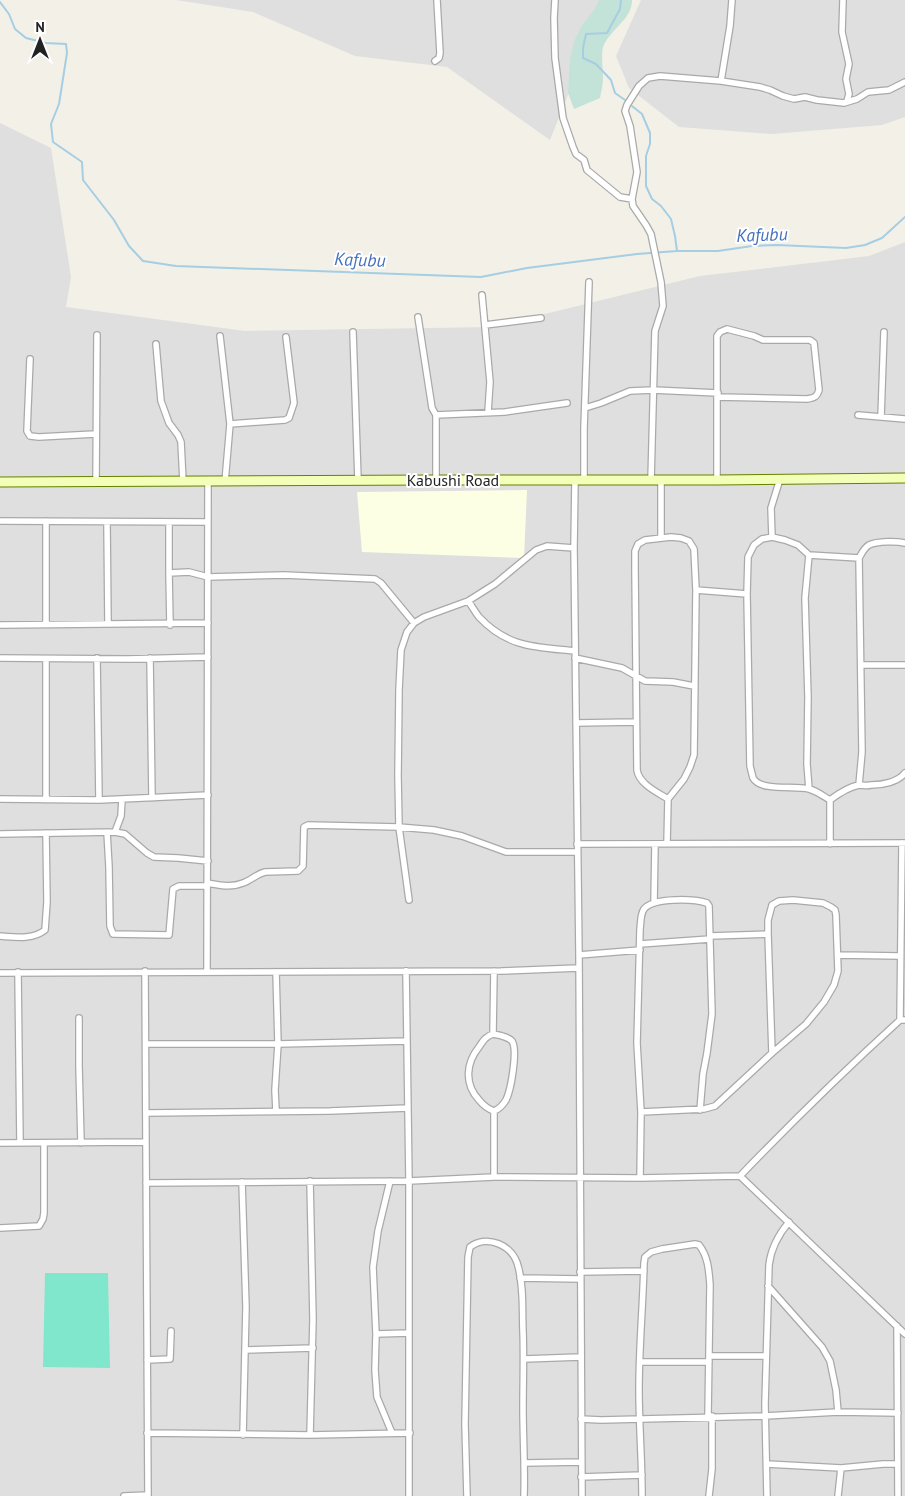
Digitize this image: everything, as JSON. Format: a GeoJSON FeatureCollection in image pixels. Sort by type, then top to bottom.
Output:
{"type":"FeatureCollection","features":[{"type":"Feature","properties":{"kind":"main road","name":"Kabushi Road"},"geometry":{"type":"LineString","coordinates":[[0,482],[905,478]]}},
{"type":"Feature","properties":{"kind":"street"},"geometry":{"type":"LineString","coordinates":[[435,61],[439,58],[440,53],[437,0]]}},
{"type":"Feature","properties":{"kind":"street"},"geometry":{"type":"LineString","coordinates":[[555,0],[555,58],[563,118],[573,147],[576,154],[584,160],[587,170],[620,197],[632,199]]}},
{"type":"Feature","properties":{"kind":"street"},"geometry":{"type":"LineString","coordinates":[[722,80],[732,0]]}},
{"type":"Feature","properties":{"kind":"street"},"geometry":{"type":"LineString","coordinates":[[843,0],[842,32],[849,64],[846,79],[849,94],[847,101]]}},
{"type":"Feature","properties":{"kind":"street"},"geometry":{"type":"LineString","coordinates":[[662,538],[656,480],[653,390],[655,331],[663,306],[661,282],[651,237],[632,199],[637,172],[630,126],[625,111],[627,105],[638,86],[648,78],[660,76],[722,80],[760,87],[794,99],[805,96],[837,103],[857,99],[868,92],[889,90],[905,82]]}},
{"type":"Feature","properties":{"kind":"street"},"geometry":{"type":"LineString","coordinates":[[582,1496],[579,955],[576,844],[574,548],[585,408],[589,282]]}},
{"type":"Feature","properties":{"kind":"street"},"geometry":{"type":"LineString","coordinates":[[482,295],[490,382],[488,412]]}},
{"type":"Feature","properties":{"kind":"street"},"geometry":{"type":"LineString","coordinates":[[418,317],[432,408],[436,415],[436,480]]}},
{"type":"Feature","properties":{"kind":"street"},"geometry":{"type":"LineString","coordinates":[[485,325],[541,318]]}},
{"type":"Feature","properties":{"kind":"street"},"geometry":{"type":"LineString","coordinates":[[585,408],[630,391],[653,390],[718,395],[746,399],[815,398],[819,390],[814,343],[810,340],[763,340],[727,329],[720,332],[717,336],[718,395],[717,480]]}},
{"type":"Feature","properties":{"kind":"street"},"geometry":{"type":"LineString","coordinates":[[353,332],[358,480]]}},
{"type":"Feature","properties":{"kind":"street"},"geometry":{"type":"LineString","coordinates":[[881,417],[884,332]]}},
{"type":"Feature","properties":{"kind":"street"},"geometry":{"type":"LineString","coordinates":[[96,482],[97,334]]}},
{"type":"Feature","properties":{"kind":"street"},"geometry":{"type":"LineString","coordinates":[[220,336],[230,424],[225,482]]}},
{"type":"Feature","properties":{"kind":"street"},"geometry":{"type":"LineString","coordinates":[[230,424],[289,418],[294,404],[286,337]]}},
{"type":"Feature","properties":{"kind":"street"},"geometry":{"type":"LineString","coordinates":[[156,344],[161,401],[169,423],[181,442],[183,482]]}},
{"type":"Feature","properties":{"kind":"street"},"geometry":{"type":"LineString","coordinates":[[30,359],[27,431],[30,436],[95,434]]}},
{"type":"Feature","properties":{"kind":"street"},"geometry":{"type":"LineString","coordinates":[[436,415],[505,412],[567,403]]}},
{"type":"Feature","properties":{"kind":"street"},"geometry":{"type":"LineString","coordinates":[[858,415],[905,419]]}},
{"type":"Feature","properties":{"kind":"street"},"geometry":{"type":"LineString","coordinates":[[772,537],[771,508],[780,479]]}},
{"type":"Feature","properties":{"kind":"street"},"geometry":{"type":"LineString","coordinates":[[207,971],[208,482]]}},
{"type":"Feature","properties":{"kind":"street"},"geometry":{"type":"LineString","coordinates":[[0,521],[208,522]]}},
{"type":"Feature","properties":{"kind":"street"},"geometry":{"type":"LineString","coordinates":[[46,521],[46,624]]}},
{"type":"Feature","properties":{"kind":"street"},"geometry":{"type":"LineString","coordinates":[[107,522],[108,624]]}},
{"type":"Feature","properties":{"kind":"street"},"geometry":{"type":"LineString","coordinates":[[170,522],[170,624]]}},
{"type":"Feature","properties":{"kind":"street"},"geometry":{"type":"LineString","coordinates":[[830,800],[809,789],[769,786],[760,784],[753,778],[750,766],[748,557],[754,545],[762,539],[772,537],[798,545],[810,555],[859,558]]}},
{"type":"Feature","properties":{"kind":"street"},"geometry":{"type":"LineString","coordinates":[[667,844],[668,800],[684,779],[694,755],[696,590],[694,549],[689,541],[681,538],[645,540],[638,544],[635,551],[636,764],[638,776],[646,785],[668,800]]}},
{"type":"Feature","properties":{"kind":"street"},"geometry":{"type":"LineString","coordinates":[[859,785],[862,752],[859,558],[863,550],[870,545],[893,541],[905,543]]}},
{"type":"Feature","properties":{"kind":"street"},"geometry":{"type":"LineString","coordinates":[[409,900],[399,827],[398,731],[402,650],[407,632],[414,623],[433,613],[468,601],[495,584],[536,550],[547,546],[574,548]]}},
{"type":"Feature","properties":{"kind":"street"},"geometry":{"type":"LineString","coordinates":[[809,789],[805,598],[810,555]]}},
{"type":"Feature","properties":{"kind":"street"},"geometry":{"type":"LineString","coordinates":[[169,573],[189,572],[208,577],[284,575],[375,579],[381,583],[414,623]]}},
{"type":"Feature","properties":{"kind":"street"},"geometry":{"type":"LineString","coordinates":[[696,590],[747,594]]}},
{"type":"Feature","properties":{"kind":"street"},"geometry":{"type":"LineString","coordinates":[[468,601],[479,617],[500,636],[511,641],[533,646],[575,651]]}},
{"type":"Feature","properties":{"kind":"street"},"geometry":{"type":"LineString","coordinates":[[0,625],[208,623]]}},
{"type":"Feature","properties":{"kind":"street"},"geometry":{"type":"LineString","coordinates":[[0,658],[208,657]]}},
{"type":"Feature","properties":{"kind":"street"},"geometry":{"type":"LineString","coordinates":[[97,658],[99,800]]}},
{"type":"Feature","properties":{"kind":"street"},"geometry":{"type":"LineString","coordinates":[[150,658],[152,798]]}},
{"type":"Feature","properties":{"kind":"street"},"geometry":{"type":"LineString","coordinates":[[575,658],[622,668],[641,680],[673,682],[694,686]]}},
{"type":"Feature","properties":{"kind":"street"},"geometry":{"type":"LineString","coordinates":[[46,659],[46,800]]}},
{"type":"Feature","properties":{"kind":"street"},"geometry":{"type":"LineString","coordinates":[[861,665],[905,665]]}},
{"type":"Feature","properties":{"kind":"street"},"geometry":{"type":"LineString","coordinates":[[576,723],[636,722]]}},
{"type":"Feature","properties":{"kind":"street"},"geometry":{"type":"LineString","coordinates":[[830,800],[840,792],[859,785],[873,786],[898,780],[905,773]]}},
{"type":"Feature","properties":{"kind":"street"},"geometry":{"type":"LineString","coordinates":[[0,799],[99,800],[208,795]]}},
{"type":"Feature","properties":{"kind":"street"},"geometry":{"type":"LineString","coordinates":[[115,832],[122,816],[122,799]]}},
{"type":"Feature","properties":{"kind":"street"},"geometry":{"type":"LineString","coordinates":[[830,800],[830,844]]}},
{"type":"Feature","properties":{"kind":"street"},"geometry":{"type":"LineString","coordinates":[[107,832],[110,867],[110,926],[113,934],[169,935],[173,889],[179,886],[207,884],[229,886],[244,883],[260,873],[298,871],[303,866],[304,827],[306,825],[399,827],[434,830],[462,836],[506,852],[577,852]]}},
{"type":"Feature","properties":{"kind":"street"},"geometry":{"type":"LineString","coordinates":[[0,834],[115,832],[125,834],[154,857],[208,861]]}},
{"type":"Feature","properties":{"kind":"street"},"geometry":{"type":"LineString","coordinates":[[0,936],[30,936],[45,930],[48,902],[46,833]]}},
{"type":"Feature","properties":{"kind":"street"},"geometry":{"type":"LineString","coordinates":[[146,1183],[409,1181],[494,1177],[640,1178],[740,1176],[824,1091],[903,1020],[900,956],[903,843],[576,844]]}},
{"type":"Feature","properties":{"kind":"street"},"geometry":{"type":"LineString","coordinates":[[654,902],[655,844]]}},
{"type":"Feature","properties":{"kind":"street"},"geometry":{"type":"LineString","coordinates":[[640,1112],[700,1110],[718,1104],[806,1024],[824,1002],[834,985],[836,977],[838,955],[836,915],[835,910],[823,903],[794,900],[775,903],[770,911],[768,934],[772,1053]]}},
{"type":"Feature","properties":{"kind":"street"},"geometry":{"type":"LineString","coordinates":[[640,1178],[637,1044],[641,917],[644,910],[654,902],[701,901],[707,903],[710,916],[712,1014],[700,1110]]}},
{"type":"Feature","properties":{"kind":"street"},"geometry":{"type":"LineString","coordinates":[[579,955],[710,938],[768,934]]}},
{"type":"Feature","properties":{"kind":"street"},"geometry":{"type":"LineString","coordinates":[[838,955],[900,956]]}},
{"type":"Feature","properties":{"kind":"street"},"geometry":{"type":"LineString","coordinates":[[0,972],[494,971],[579,968]]}},
{"type":"Feature","properties":{"kind":"street"},"geometry":{"type":"LineString","coordinates":[[124,1496],[148,1496],[145,971]]}},
{"type":"Feature","properties":{"kind":"street"},"geometry":{"type":"LineString","coordinates":[[406,971],[410,1334],[409,1496]]}},
{"type":"Feature","properties":{"kind":"street"},"geometry":{"type":"LineString","coordinates":[[493,1034],[494,971]]}},
{"type":"Feature","properties":{"kind":"street"},"geometry":{"type":"LineString","coordinates":[[18,972],[20,1143]]}},
{"type":"Feature","properties":{"kind":"street"},"geometry":{"type":"LineString","coordinates":[[276,972],[278,1044],[275,1082],[276,1111]]}},
{"type":"Feature","properties":{"kind":"street"},"geometry":{"type":"LineString","coordinates":[[79,1018],[81,1142]]}},
{"type":"Feature","properties":{"kind":"street"},"geometry":{"type":"LineString","coordinates":[[493,1034],[508,1038],[514,1048],[512,1081],[508,1095],[503,1105],[494,1111],[481,1103],[474,1095],[468,1081],[472,1059],[476,1051],[485,1039],[493,1034]]}},
{"type":"Feature","properties":{"kind":"street"},"geometry":{"type":"LineString","coordinates":[[146,1044],[278,1044],[407,1041]]}},
{"type":"Feature","properties":{"kind":"street"},"geometry":{"type":"LineString","coordinates":[[146,1113],[408,1108]]}},
{"type":"Feature","properties":{"kind":"street"},"geometry":{"type":"LineString","coordinates":[[494,1111],[494,1177]]}},
{"type":"Feature","properties":{"kind":"street"},"geometry":{"type":"LineString","coordinates":[[0,1143],[146,1142]]}},
{"type":"Feature","properties":{"kind":"street"},"geometry":{"type":"LineString","coordinates":[[0,1228],[39,1226],[42,1223],[44,1213],[44,1143]]}},
{"type":"Feature","properties":{"kind":"street"},"geometry":{"type":"LineString","coordinates":[[740,1176],[905,1334]]}},
{"type":"Feature","properties":{"kind":"street"},"geometry":{"type":"LineString","coordinates":[[310,1181],[313,1348],[310,1435]]}},
{"type":"Feature","properties":{"kind":"street"},"geometry":{"type":"LineString","coordinates":[[390,1181],[378,1231],[373,1267],[377,1397],[392,1434]]}},
{"type":"Feature","properties":{"kind":"street"},"geometry":{"type":"LineString","coordinates":[[242,1182],[246,1307],[243,1435]]}},
{"type":"Feature","properties":{"kind":"street"},"geometry":{"type":"LineString","coordinates":[[767,1496],[765,1416],[770,1254],[780,1232],[789,1222]]}},
{"type":"Feature","properties":{"kind":"street"},"geometry":{"type":"LineString","coordinates":[[467,1496],[465,1424],[468,1257],[470,1247],[477,1242],[488,1241],[502,1245],[510,1250],[518,1265],[520,1278],[524,1359],[524,1496]]}},
{"type":"Feature","properties":{"kind":"street"},"geometry":{"type":"LineString","coordinates":[[642,1496],[639,1418],[645,1257],[651,1252],[695,1244],[702,1248],[709,1268],[710,1278],[709,1359],[712,1469],[709,1496]]}},
{"type":"Feature","properties":{"kind":"street"},"geometry":{"type":"LineString","coordinates":[[520,1278],[644,1272]]}},
{"type":"Feature","properties":{"kind":"street"},"geometry":{"type":"LineString","coordinates":[[768,1286],[822,1347],[830,1360],[838,1412]]}},
{"type":"Feature","properties":{"kind":"street"},"geometry":{"type":"LineString","coordinates":[[897,1326],[898,1496]]}},
{"type":"Feature","properties":{"kind":"street"},"geometry":{"type":"LineString","coordinates":[[147,1360],[170,1359],[171,1331]]}},
{"type":"Feature","properties":{"kind":"street"},"geometry":{"type":"LineString","coordinates":[[376,1334],[410,1334]]}},
{"type":"Feature","properties":{"kind":"street"},"geometry":{"type":"LineString","coordinates":[[245,1350],[313,1348]]}},
{"type":"Feature","properties":{"kind":"street"},"geometry":{"type":"LineString","coordinates":[[640,1362],[766,1356]]}},
{"type":"Feature","properties":{"kind":"street"},"geometry":{"type":"LineString","coordinates":[[524,1359],[580,1357]]}},
{"type":"Feature","properties":{"kind":"street"},"geometry":{"type":"LineString","coordinates":[[581,1419],[765,1416],[838,1412],[898,1413]]}},
{"type":"Feature","properties":{"kind":"street"},"geometry":{"type":"LineString","coordinates":[[147,1434],[310,1435],[410,1433]]}},
{"type":"Feature","properties":{"kind":"street"},"geometry":{"type":"LineString","coordinates":[[525,1463],[581,1462]]}},
{"type":"Feature","properties":{"kind":"street"},"geometry":{"type":"LineString","coordinates":[[767,1464],[841,1468],[898,1464]]}},
{"type":"Feature","properties":{"kind":"street"},"geometry":{"type":"LineString","coordinates":[[838,1496],[841,1468]]}},
{"type":"Feature","properties":{"kind":"street"},"geometry":{"type":"LineString","coordinates":[[581,1477],[642,1475]]}},
{"type":"Feature","properties":{"kind":"shaded area"},"geometry":{"type":"Polygon","coordinates":[[[176,0],[606,0],[550,140],[447,67],[355,56],[253,12],[176,0]]]}},
{"type":"Feature","properties":{"kind":"shaded area"},"geometry":{"type":"Polygon","coordinates":[[[599,0],[632,0],[625,19],[610,35],[603,47],[603,81],[600,98],[574,109],[568,93],[570,59],[574,42],[582,25],[599,0]]]}},
{"type":"Feature","properties":{"kind":"shaded area"},"geometry":{"type":"Polygon","coordinates":[[[641,0],[905,0],[905,117],[882,125],[772,134],[679,127],[629,88],[616,56],[641,0]]]}},
{"type":"Feature","properties":{"kind":"shaded area"},"geometry":{"type":"Polygon","coordinates":[[[0,123],[51,148],[71,277],[66,307],[245,331],[492,327],[700,276],[869,256],[905,242],[905,1496],[0,1496],[0,123]]]}},
{"type":"Feature","properties":{"kind":"shaded area"},"geometry":{"type":"Polygon","coordinates":[[[527,490],[524,558],[362,552],[357,492],[527,490]]]}},
{"type":"Feature","properties":{"kind":"green space"},"geometry":{"type":"Polygon","coordinates":[[[45,1273],[108,1273],[110,1368],[43,1367],[45,1273]]]}},
{"type":"Feature","properties":{"kind":"waterway"},"geometry":{"type":"LineString","coordinates":[[621,0],[620,9],[607,33],[586,34],[583,58],[596,64],[611,80],[615,93],[625,100]]}},
{"type":"Feature","properties":{"kind":"waterway","name":"Kafubu"},"geometry":{"type":"LineString","coordinates":[[0,2],[9,14],[15,29],[26,38],[46,43],[66,44],[67,53],[59,104],[51,124],[53,142],[82,162],[83,180],[114,220],[129,246],[143,261],[176,266],[481,277],[527,268],[637,254],[677,251],[718,251],[752,246],[777,245],[846,248],[865,245],[882,238],[905,217]]}},
{"type":"Feature","properties":{"kind":"waterway"},"geometry":{"type":"LineString","coordinates":[[632,106],[642,114],[650,133],[650,144],[646,156],[646,186],[652,199],[661,206],[671,219],[677,251]]}}]}
